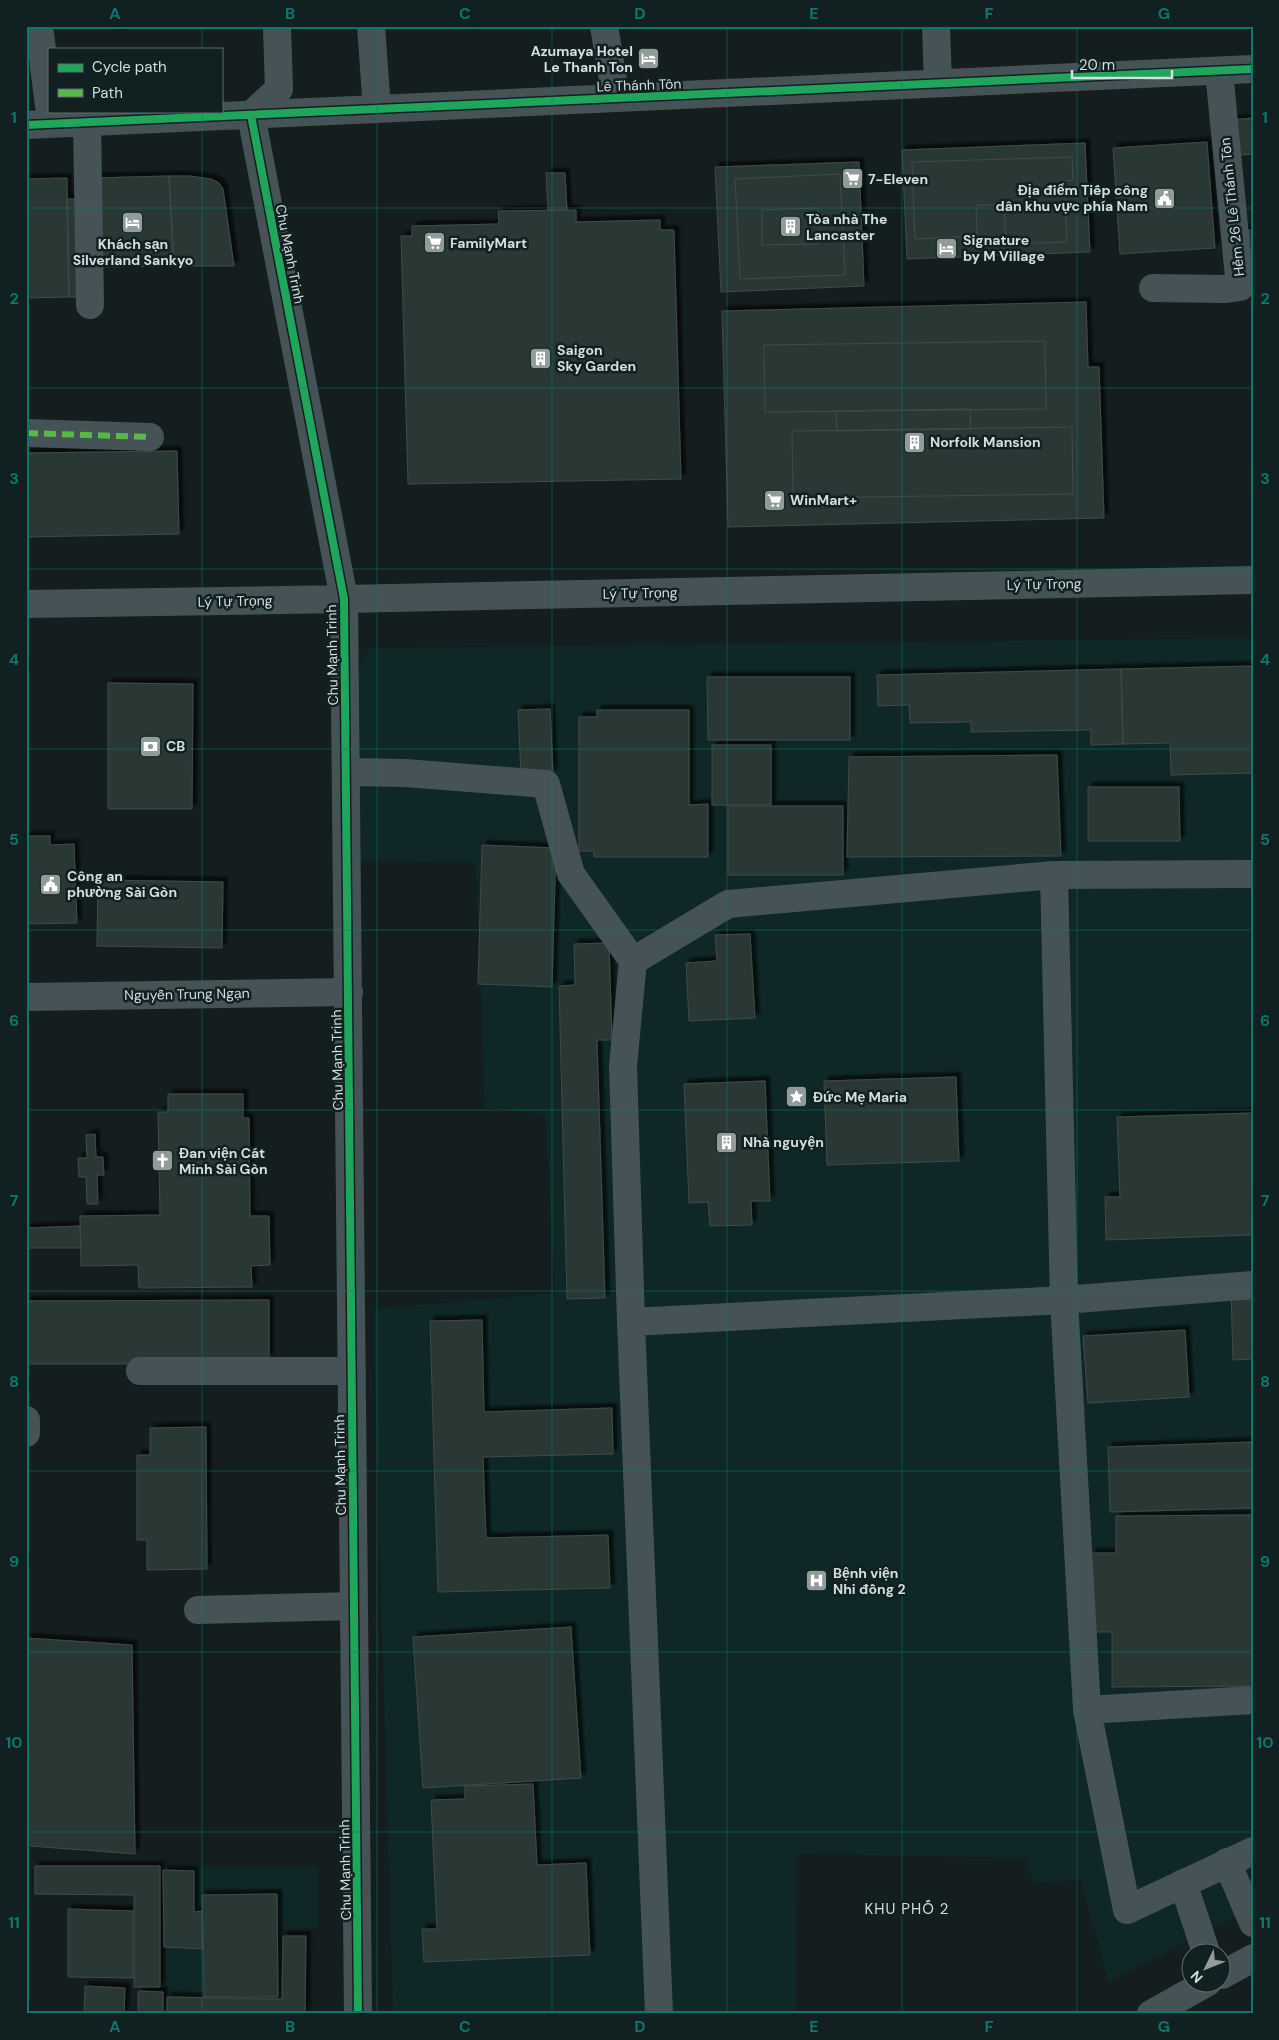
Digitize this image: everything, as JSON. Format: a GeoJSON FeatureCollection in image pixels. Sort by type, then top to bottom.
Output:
{"type":"FeatureCollection","features":[{"type":"Feature","properties":{"kind":"street"},"geometry":{"type":"LineString","coordinates":[[39,26],[44,117]]}},
{"type":"Feature","properties":{"kind":"street"},"geometry":{"type":"LineString","coordinates":[[251,115],[279,88],[277,26]]}},
{"type":"Feature","properties":{"kind":"street"},"geometry":{"type":"LineString","coordinates":[[371,26],[377,109]]}},
{"type":"Feature","properties":{"kind":"street"},"geometry":{"type":"LineString","coordinates":[[604,26],[616,98]]}},
{"type":"Feature","properties":{"kind":"street"},"geometry":{"type":"LineString","coordinates":[[936,26],[938,83]]}},
{"type":"Feature","properties":{"kind":"street","name":"Lê Thánh Tôn"},"geometry":{"type":"LineString","coordinates":[[44,117],[87,122],[1253,69]]}},
{"type":"Feature","properties":{"kind":"street","name":"Hẻm 26 Lê Thánh Tôn"},"geometry":{"type":"LineString","coordinates":[[1153,288],[1226,289],[1240,287],[1219,71]]}},
{"type":"Feature","properties":{"kind":"street","name":"Chu Mạnh Trinh"},"geometry":{"type":"LineString","coordinates":[[251,115],[344,600],[358,2014]]}},
{"type":"Feature","properties":{"kind":"street"},"geometry":{"type":"LineString","coordinates":[[87,122],[90,305]]}},
{"type":"Feature","properties":{"kind":"street"},"geometry":{"type":"LineString","coordinates":[[26,433],[150,437]]}},
{"type":"Feature","properties":{"kind":"street","name":"Lý Tự Trọng"},"geometry":{"type":"LineString","coordinates":[[26,604],[344,600],[1253,580]]}},
{"type":"Feature","properties":{"kind":"street"},"geometry":{"type":"LineString","coordinates":[[346,772],[405,773],[546,784],[571,874],[633,960],[623,1066],[630,1322],[659,2014]]}},
{"type":"Feature","properties":{"kind":"street"},"geometry":{"type":"LineString","coordinates":[[633,960],[728,904],[1054,874],[1253,874]]}},
{"type":"Feature","properties":{"kind":"street"},"geometry":{"type":"LineString","coordinates":[[1054,874],[1064,1300],[1086,1710],[1127,1910],[1253,1851]]}},
{"type":"Feature","properties":{"kind":"street","name":"Nguyễn Trung Ngạn"},"geometry":{"type":"LineString","coordinates":[[26,997],[348,992]]}},
{"type":"Feature","properties":{"kind":"street"},"geometry":{"type":"LineString","coordinates":[[630,1322],[1064,1300],[1253,1285]]}},
{"type":"Feature","properties":{"kind":"street"},"geometry":{"type":"LineString","coordinates":[[140,1371],[352,1371]]}},
{"type":"Feature","properties":{"kind":"street"},"geometry":{"type":"LineString","coordinates":[[26,1420],[26,1433]]}},
{"type":"Feature","properties":{"kind":"street"},"geometry":{"type":"LineString","coordinates":[[198,1610],[354,1606]]}},
{"type":"Feature","properties":{"kind":"street"},"geometry":{"type":"LineString","coordinates":[[1086,1710],[1253,1700]]}},
{"type":"Feature","properties":{"kind":"street"},"geometry":{"type":"LineString","coordinates":[[1227,1862],[1253,1923]]}},
{"type":"Feature","properties":{"kind":"street"},"geometry":{"type":"LineString","coordinates":[[1183,1883],[1203,1942]]}},
{"type":"Feature","properties":{"kind":"street"},"geometry":{"type":"LineString","coordinates":[[1232,1970],[1253,1958]]}},
{"type":"Feature","properties":{"kind":"street"},"geometry":{"type":"LineString","coordinates":[[1151,2014],[1190,1992]]}},
{"type":"Feature","properties":{"kind":"shaded area","name":"Bệnh viện Nhi đồng 2"},"geometry":{"type":"Polygon","coordinates":[[[1253,638],[1253,1908],[1186,1942],[1182,1942],[1182,1944],[1108,1982],[1081,1880],[1033,1883],[1026,1858],[797,1854],[796,2014],[393,2014],[373,1309],[555,1293],[545,1114],[485,1108],[476,863],[360,861],[355,676],[370,648],[1253,638]]]}},
{"type":"Feature","properties":{"kind":"shaded area"},"geometry":{"type":"Polygon","coordinates":[[[162,1867],[318,1867],[318,1928],[282,1929],[282,1999],[167,1997],[162,1867]]]}},
{"type":"Feature","properties":{"kind":"building"},"geometry":{"type":"Polygon","coordinates":[[[1253,118],[1253,154],[1231,156],[1230,120],[1253,118]]]}},
{"type":"Feature","properties":{"kind":"building","name":"Địa điểm Tiếp công dân khu vực phía Nam"},"geometry":{"type":"Polygon","coordinates":[[[1207,142],[1215,248],[1120,254],[1113,148],[1207,142]]]}},
{"type":"Feature","properties":{"kind":"building"},"geometry":{"type":"Polygon","coordinates":[[[1085,143],[1090,252],[907,259],[902,150],[1085,143]]]}},
{"type":"Feature","properties":{"kind":"building"},"geometry":{"type":"Polygon","coordinates":[[[1072,157],[1073,180],[1064,181],[1067,242],[1006,244],[1004,205],[976,205],[977,236],[915,239],[912,162],[1072,157]]]}},
{"type":"Feature","properties":{"kind":"building","name":"Tòa nhà The Lancaster"},"geometry":{"type":"Polygon","coordinates":[[[859,162],[864,286],[721,292],[715,167],[859,162]]]}},
{"type":"Feature","properties":{"kind":"building"},"geometry":{"type":"Polygon","coordinates":[[[546,173],[565,173],[567,210],[548,210],[546,173]]]}},
{"type":"Feature","properties":{"kind":"building"},"geometry":{"type":"Polygon","coordinates":[[[840,174],[845,275],[740,279],[735,179],[840,174]]]}},
{"type":"Feature","properties":{"kind":"building","name":"Khách sạn Silverland Sankyo"},"geometry":{"type":"Polygon","coordinates":[[[169,176],[174,266],[95,267],[93,178],[169,176]]]}},
{"type":"Feature","properties":{"kind":"building"},"geometry":{"type":"Polygon","coordinates":[[[169,176],[211,179],[219,183],[223,189],[234,266],[174,266],[169,176]]]}},
{"type":"Feature","properties":{"kind":"building"},"geometry":{"type":"Polygon","coordinates":[[[67,178],[69,297],[26,298],[26,179],[67,178]]]}},
{"type":"Feature","properties":{"kind":"building"},"geometry":{"type":"Polygon","coordinates":[[[67,199],[82,199],[83,297],[69,297],[67,199]]]}},
{"type":"Feature","properties":{"kind":"building"},"geometry":{"type":"Polygon","coordinates":[[[818,208],[819,244],[762,245],[762,210],[818,208]]]}},
{"type":"Feature","properties":{"kind":"building","name":"Saigon Sky Garden"},"geometry":{"type":"Polygon","coordinates":[[[576,210],[576,222],[660,220],[660,230],[674,230],[681,479],[408,484],[401,236],[412,236],[412,226],[499,224],[498,211],[576,210]]]}},
{"type":"Feature","properties":{"kind":"building"},"geometry":{"type":"Polygon","coordinates":[[[1244,230],[1253,230],[1253,276],[1247,276],[1244,230]]]}},
{"type":"Feature","properties":{"kind":"building","name":"Norfolk Mansion"},"geometry":{"type":"Polygon","coordinates":[[[1086,302],[1088,367],[1099,367],[1104,518],[728,527],[722,311],[1086,302]]]}},
{"type":"Feature","properties":{"kind":"building"},"geometry":{"type":"Polygon","coordinates":[[[1045,341],[1046,409],[765,412],[764,345],[1045,341]]]}},
{"type":"Feature","properties":{"kind":"building"},"geometry":{"type":"Polygon","coordinates":[[[970,409],[971,429],[837,431],[836,411],[970,409]]]}},
{"type":"Feature","properties":{"kind":"building"},"geometry":{"type":"Polygon","coordinates":[[[1072,427],[1073,494],[793,498],[792,431],[1072,427]]]}},
{"type":"Feature","properties":{"kind":"building"},"geometry":{"type":"Polygon","coordinates":[[[177,451],[179,534],[26,537],[26,453],[177,451]]]}},
{"type":"Feature","properties":{"kind":"building"},"geometry":{"type":"Polygon","coordinates":[[[1253,666],[1253,773],[1171,775],[1170,743],[1123,744],[1121,669],[1253,666]]]}},
{"type":"Feature","properties":{"kind":"building"},"geometry":{"type":"Polygon","coordinates":[[[1121,669],[1123,744],[1091,745],[1091,730],[971,732],[971,722],[910,723],[909,705],[878,706],[877,675],[1121,669]]]}},
{"type":"Feature","properties":{"kind":"building"},"geometry":{"type":"Polygon","coordinates":[[[707,677],[850,677],[850,740],[708,740],[707,677]]]}},
{"type":"Feature","properties":{"kind":"building","name":"CB"},"geometry":{"type":"Polygon","coordinates":[[[108,683],[193,684],[192,809],[108,809],[108,683]]]}},
{"type":"Feature","properties":{"kind":"building"},"geometry":{"type":"Polygon","coordinates":[[[550,709],[553,773],[521,774],[518,710],[550,709]]]}},
{"type":"Feature","properties":{"kind":"building"},"geometry":{"type":"Polygon","coordinates":[[[597,710],[689,710],[689,805],[708,804],[708,857],[594,857],[594,851],[579,851],[579,717],[597,717],[597,710]]]}},
{"type":"Feature","properties":{"kind":"building"},"geometry":{"type":"Polygon","coordinates":[[[712,745],[771,745],[771,805],[712,805],[712,745]]]}},
{"type":"Feature","properties":{"kind":"building"},"geometry":{"type":"Polygon","coordinates":[[[1057,755],[1061,856],[847,857],[849,757],[1057,755]]]}},
{"type":"Feature","properties":{"kind":"building"},"geometry":{"type":"Polygon","coordinates":[[[1088,787],[1179,787],[1180,841],[1088,841],[1088,787]]]}},
{"type":"Feature","properties":{"kind":"building"},"geometry":{"type":"Polygon","coordinates":[[[728,806],[843,806],[843,875],[728,875],[728,806]]]}},
{"type":"Feature","properties":{"kind":"building","name":"Công an phường Sài Gòn"},"geometry":{"type":"Polygon","coordinates":[[[26,836],[50,836],[50,845],[74,844],[77,923],[26,924],[26,836]]]}},
{"type":"Feature","properties":{"kind":"building"},"geometry":{"type":"Polygon","coordinates":[[[482,845],[556,848],[552,987],[478,984],[482,845]]]}},
{"type":"Feature","properties":{"kind":"building"},"geometry":{"type":"Polygon","coordinates":[[[98,880],[223,882],[222,948],[97,946],[98,880]]]}},
{"type":"Feature","properties":{"kind":"building"},"geometry":{"type":"Polygon","coordinates":[[[750,934],[755,1018],[689,1021],[686,963],[717,961],[715,935],[750,934]]]}},
{"type":"Feature","properties":{"kind":"building"},"geometry":{"type":"Polygon","coordinates":[[[609,943],[612,1040],[597,1040],[605,1298],[567,1299],[559,986],[575,985],[574,944],[609,943]]]}},
{"type":"Feature","properties":{"kind":"building"},"geometry":{"type":"Polygon","coordinates":[[[956,1077],[959,1161],[827,1165],[824,1081],[956,1077]]]}},
{"type":"Feature","properties":{"kind":"building","name":"Nhà nguyện"},"geometry":{"type":"Polygon","coordinates":[[[765,1081],[770,1201],[751,1201],[752,1225],[710,1226],[708,1202],[689,1203],[684,1084],[765,1081]]]}},
{"type":"Feature","properties":{"kind":"building"},"geometry":{"type":"Polygon","coordinates":[[[168,1094],[243,1094],[243,1118],[249,1118],[250,1216],[269,1216],[270,1265],[251,1266],[252,1287],[139,1288],[138,1265],[81,1266],[80,1216],[160,1215],[158,1112],[168,1112],[168,1094]]]}},
{"type":"Feature","properties":{"kind":"building"},"geometry":{"type":"Polygon","coordinates":[[[1253,1113],[1253,1235],[1106,1240],[1105,1197],[1120,1197],[1117,1117],[1253,1113]]]}},
{"type":"Feature","properties":{"kind":"building"},"geometry":{"type":"Polygon","coordinates":[[[95,1134],[96,1157],[103,1157],[104,1175],[97,1175],[98,1204],[87,1204],[86,1177],[79,1177],[78,1158],[87,1158],[86,1135],[95,1134]]]}},
{"type":"Feature","properties":{"kind":"building"},"geometry":{"type":"Polygon","coordinates":[[[80,1226],[81,1248],[26,1248],[26,1228],[80,1226]]]}},
{"type":"Feature","properties":{"kind":"building"},"geometry":{"type":"Polygon","coordinates":[[[1253,1291],[1253,1359],[1233,1360],[1231,1292],[1253,1291]]]}},
{"type":"Feature","properties":{"kind":"building"},"geometry":{"type":"Polygon","coordinates":[[[269,1300],[269,1358],[172,1364],[26,1364],[26,1301],[269,1300]]]}},
{"type":"Feature","properties":{"kind":"building"},"geometry":{"type":"Polygon","coordinates":[[[482,1320],[484,1412],[612,1408],[613,1454],[483,1457],[486,1538],[608,1535],[610,1588],[438,1592],[430,1321],[482,1320]]]}},
{"type":"Feature","properties":{"kind":"building"},"geometry":{"type":"Polygon","coordinates":[[[1185,1330],[1189,1397],[1088,1403],[1083,1336],[1185,1330]]]}},
{"type":"Feature","properties":{"kind":"building"},"geometry":{"type":"Polygon","coordinates":[[[206,1427],[207,1569],[147,1570],[147,1540],[137,1540],[137,1455],[150,1455],[150,1428],[206,1427]]]}},
{"type":"Feature","properties":{"kind":"building"},"geometry":{"type":"Polygon","coordinates":[[[1253,1442],[1253,1508],[1110,1512],[1108,1447],[1253,1442]]]}},
{"type":"Feature","properties":{"kind":"building"},"geometry":{"type":"Polygon","coordinates":[[[1253,1515],[1253,1686],[1112,1687],[1112,1632],[1092,1632],[1091,1553],[1116,1553],[1116,1516],[1253,1515]]]}},
{"type":"Feature","properties":{"kind":"building"},"geometry":{"type":"Polygon","coordinates":[[[571,1627],[581,1778],[423,1788],[413,1637],[571,1627]]]}},
{"type":"Feature","properties":{"kind":"building"},"geometry":{"type":"Polygon","coordinates":[[[26,1638],[132,1645],[135,1854],[30,1846],[26,1841],[26,1638]]]}},
{"type":"Feature","properties":{"kind":"building"},"geometry":{"type":"Polygon","coordinates":[[[533,1784],[537,1865],[586,1863],[590,1955],[424,1962],[422,1929],[437,1929],[431,1800],[465,1799],[465,1786],[533,1784]]]}},
{"type":"Feature","properties":{"kind":"building"},"geometry":{"type":"Polygon","coordinates":[[[35,1866],[160,1866],[160,1987],[134,1987],[134,1895],[35,1894],[35,1866]]]}},
{"type":"Feature","properties":{"kind":"building"},"geometry":{"type":"Polygon","coordinates":[[[163,1870],[194,1871],[194,1912],[202,1911],[203,1949],[164,1947],[163,1870]]]}},
{"type":"Feature","properties":{"kind":"building"},"geometry":{"type":"Polygon","coordinates":[[[277,1894],[278,1997],[204,1997],[202,1895],[277,1894]]]}},
{"type":"Feature","properties":{"kind":"building"},"geometry":{"type":"Polygon","coordinates":[[[68,1909],[133,1911],[133,1978],[68,1977],[68,1909]]]}},
{"type":"Feature","properties":{"kind":"building"},"geometry":{"type":"Polygon","coordinates":[[[283,1936],[306,1936],[305,2014],[167,2014],[167,1997],[282,1999],[283,1936]]]}},
{"type":"Feature","properties":{"kind":"building"},"geometry":{"type":"Polygon","coordinates":[[[85,1986],[125,1988],[124,2014],[84,2014],[85,1986]]]}},
{"type":"Feature","properties":{"kind":"building"},"geometry":{"type":"Polygon","coordinates":[[[138,1991],[163,1992],[163,2014],[138,2014],[138,1991]]]}},
{"type":"Feature","properties":{"kind":"marked path"},"geometry":{"type":"LineString","coordinates":[[26,433],[150,437]]}},
{"type":"Feature","properties":{"kind":"cycle path"},"geometry":{"type":"LineString","coordinates":[[26,125],[1253,69]]}},
{"type":"Feature","properties":{"kind":"cycle path"},"geometry":{"type":"LineString","coordinates":[[251,115],[344,599],[358,2014]]}},
{"type":"Feature","properties":{"kind":"place","name":"Azumaya Hotel Le Thanh Ton"},"geometry":{"type":"Point","coordinates":[649,59]}},
{"type":"Feature","properties":{"kind":"place","name":"7-Eleven"},"geometry":{"type":"Point","coordinates":[852,179]}},
{"type":"Feature","properties":{"kind":"place","name":"Địa điểm Tiếp công dân khu vực phía Nam"},"geometry":{"type":"Point","coordinates":[1164,198]}},
{"type":"Feature","properties":{"kind":"place","name":"Khách sạn Silverland Sankyo"},"geometry":{"type":"Point","coordinates":[133,222]}},
{"type":"Feature","properties":{"kind":"place","name":"Tòa nhà The Lancaster"},"geometry":{"type":"Point","coordinates":[790,227]}},
{"type":"Feature","properties":{"kind":"place","name":"FamilyMart"},"geometry":{"type":"Point","coordinates":[434,243]}},
{"type":"Feature","properties":{"kind":"place","name":"Signature by M Village"},"geometry":{"type":"Point","coordinates":[947,248]}},
{"type":"Feature","properties":{"kind":"place","name":"Saigon Sky Garden"},"geometry":{"type":"Point","coordinates":[541,358]}},
{"type":"Feature","properties":{"kind":"place","name":"Norfolk Mansion"},"geometry":{"type":"Point","coordinates":[914,442]}},
{"type":"Feature","properties":{"kind":"place","name":"WinMart+"},"geometry":{"type":"Point","coordinates":[774,500]}},
{"type":"Feature","properties":{"kind":"place","name":"CB"},"geometry":{"type":"Point","coordinates":[150,746]}},
{"type":"Feature","properties":{"kind":"place","name":"Công an phường Sài Gòn"},"geometry":{"type":"Point","coordinates":[51,884]}},
{"type":"Feature","properties":{"kind":"place","name":"Đức Mẹ Maria"},"geometry":{"type":"Point","coordinates":[797,1097]}},
{"type":"Feature","properties":{"kind":"place","name":"Nhà nguyện"},"geometry":{"type":"Point","coordinates":[727,1142]}},
{"type":"Feature","properties":{"kind":"place","name":"Đan viện Cát Minh Sài Gòn"},"geometry":{"type":"Point","coordinates":[163,1161]}},
{"type":"Feature","properties":{"kind":"place","name":"Bệnh viện Nhi đồng 2"},"geometry":{"type":"Point","coordinates":[817,1581]}},
{"type":"Feature","properties":{"kind":"district","name":"KHU PHỐ 2"},"geometry":{"type":"Point","coordinates":[907,1909]}}]}
